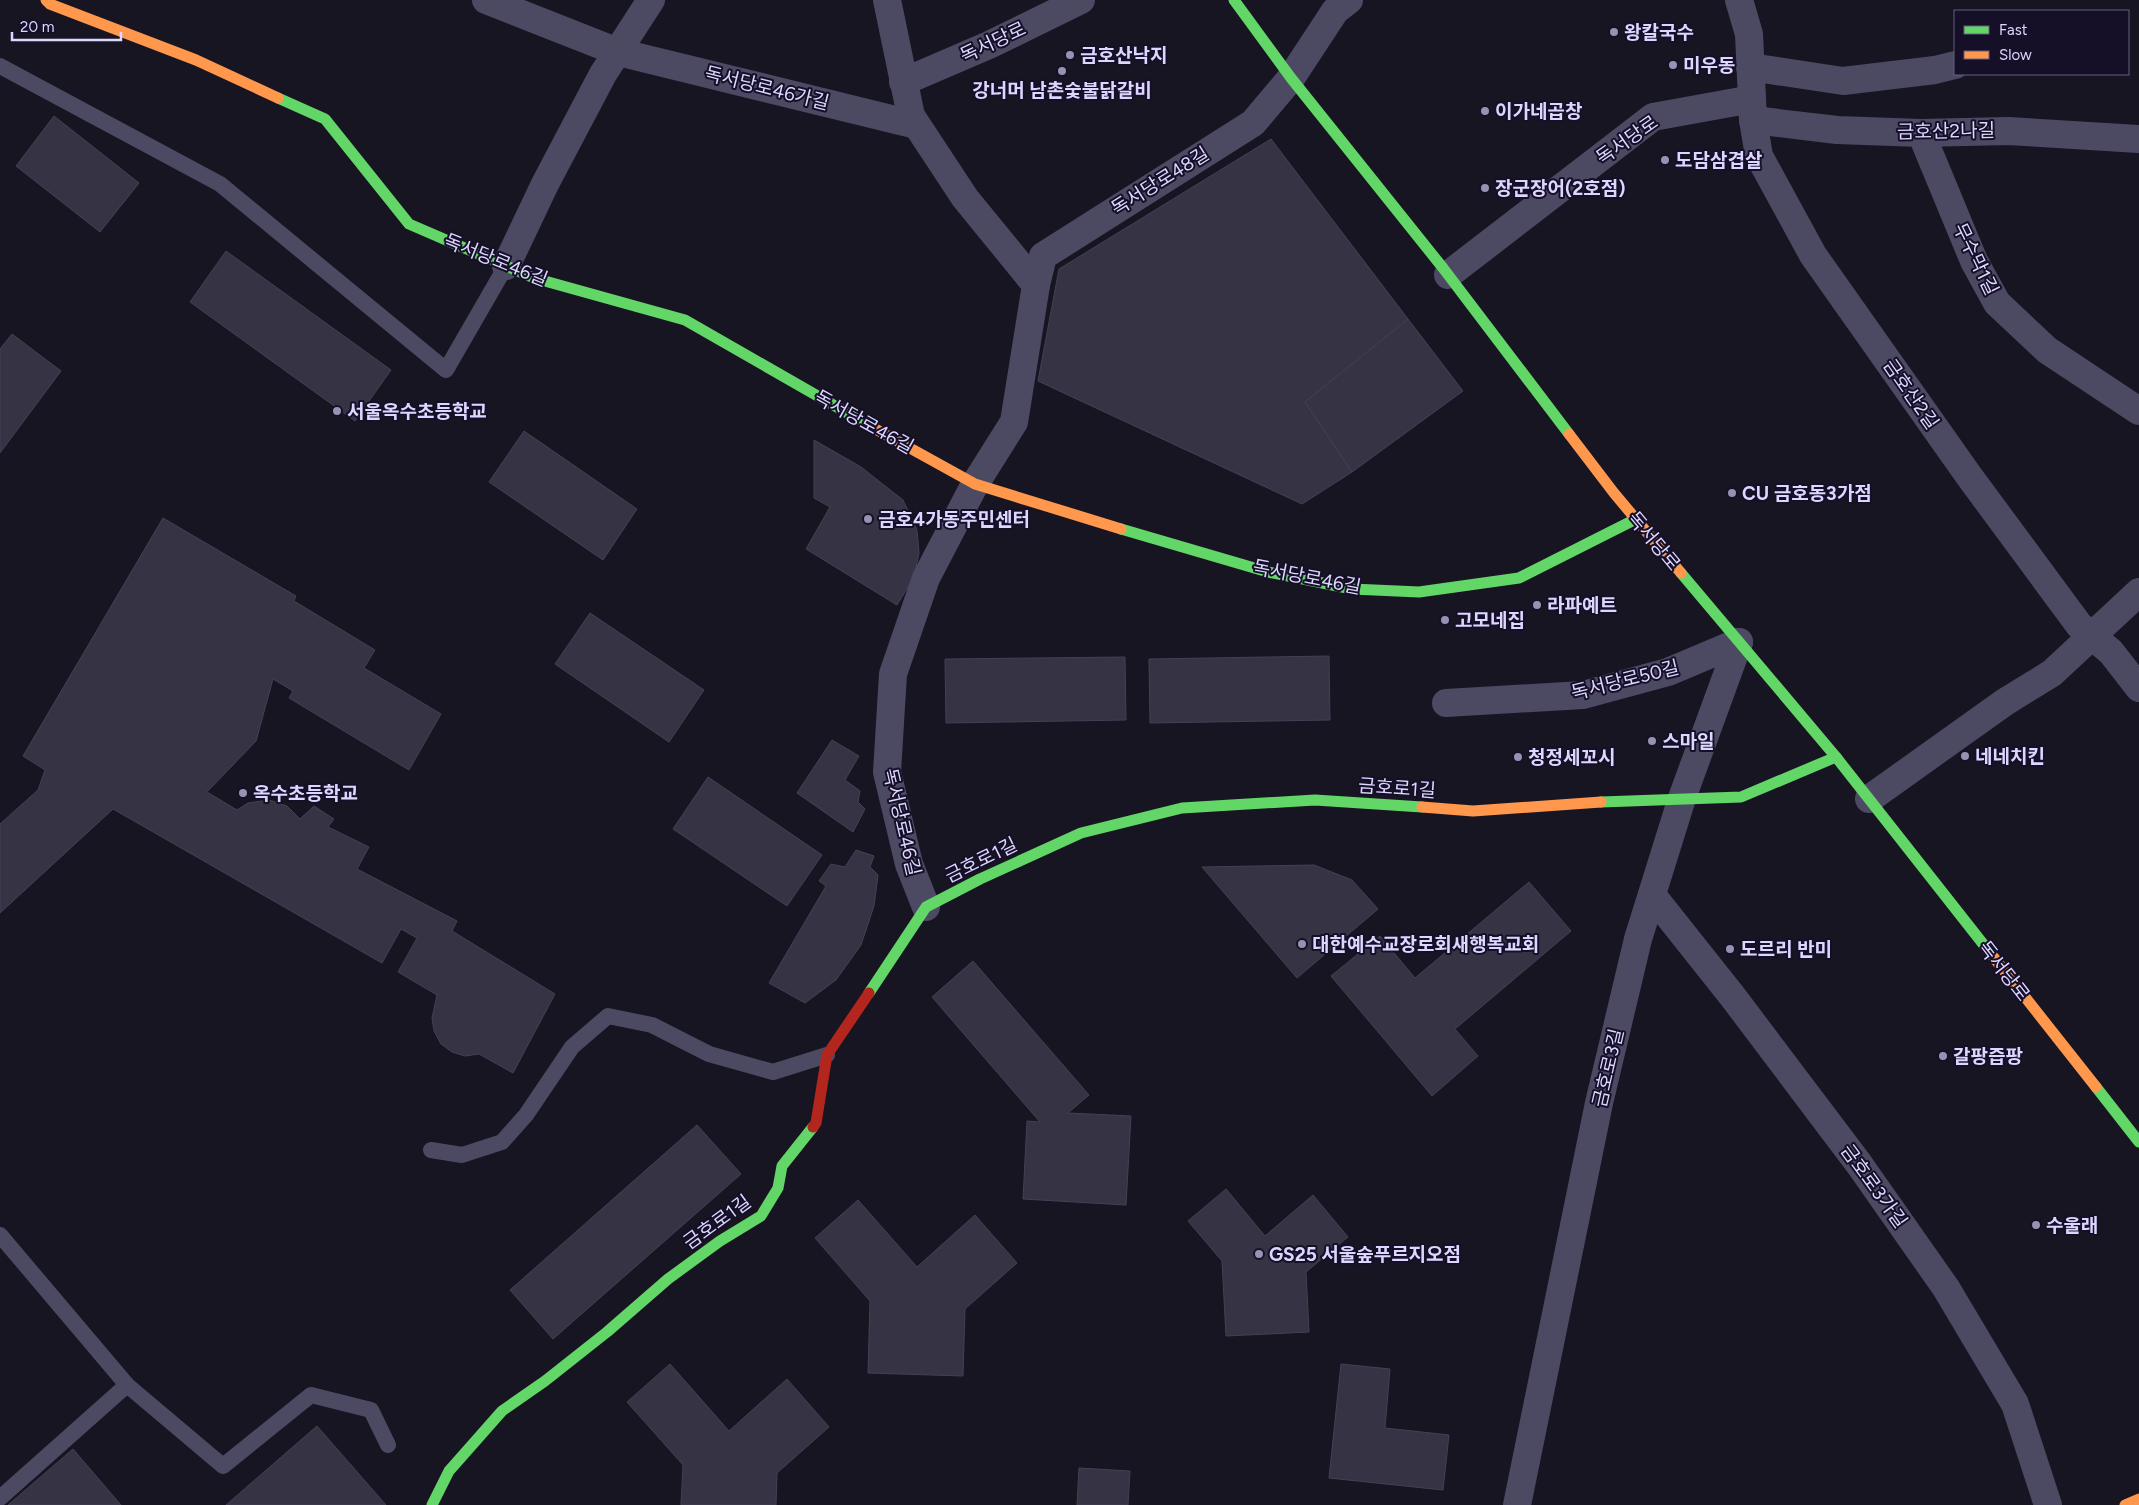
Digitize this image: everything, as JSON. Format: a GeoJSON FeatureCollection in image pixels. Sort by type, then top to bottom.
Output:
{"type":"FeatureCollection","features":[{"type":"Feature","properties":{"kind":"street","name":"독서당로46길"},"geometry":{"type":"LineString","coordinates":[[46,0],[50,4],[196,60],[325,119],[409,224],[534,278],[685,320],[848,414],[976,484],[1178,547],[1268,572],[1352,589],[1419,592],[1520,578],[1636,519]]}},
{"type":"Feature","properties":{"kind":"street","name":"독서당로46가길"},"geometry":{"type":"LineString","coordinates":[[486,0],[618,52],[916,125]]}},
{"type":"Feature","properties":{"kind":"street"},"geometry":{"type":"LineString","coordinates":[[506,266],[545,184],[603,74],[651,0]]}},
{"type":"Feature","properties":{"kind":"street"},"geometry":{"type":"LineString","coordinates":[[887,0],[911,116],[965,198],[1036,285]]}},
{"type":"Feature","properties":{"kind":"street","name":"독서당로"},"geometry":{"type":"LineString","coordinates":[[903,82],[989,45],[1081,0]]}},
{"type":"Feature","properties":{"kind":"street","name":"독서당로"},"geometry":{"type":"LineString","coordinates":[[1234,0],[1292,78],[1636,519],[1870,799],[2139,1142]]}},
{"type":"Feature","properties":{"kind":"street"},"geometry":{"type":"LineString","coordinates":[[1292,78],[1335,11],[1349,0]]}},
{"type":"Feature","properties":{"kind":"street","name":"금호산2길"},"geometry":{"type":"LineString","coordinates":[[1740,0],[1749,34],[1752,109],[1759,156],[1813,255],[1969,476],[2079,626],[2111,652],[2139,688]]}},
{"type":"Feature","properties":{"kind":"street"},"geometry":{"type":"LineString","coordinates":[[1750,67],[1843,81],[1935,70],[1954,65]]}},
{"type":"Feature","properties":{"kind":"street","name":"독서당로48길"},"geometry":{"type":"LineString","coordinates":[[976,484],[1014,422],[1036,285],[1044,256],[1253,123],[1292,78]]}},
{"type":"Feature","properties":{"kind":"street","name":"독서당로"},"geometry":{"type":"LineString","coordinates":[[1448,276],[1654,117],[1752,109]]}},
{"type":"Feature","properties":{"kind":"street","name":"금호산2나길"},"geometry":{"type":"LineString","coordinates":[[1752,109],[1837,130],[1921,133],[2008,131],[2139,139]]}},
{"type":"Feature","properties":{"kind":"street","name":"무수막1길"},"geometry":{"type":"LineString","coordinates":[[1921,133],[1974,261],[1997,303],[2047,350],[2139,411]]}},
{"type":"Feature","properties":{"kind":"street","name":"독서당로46길"},"geometry":{"type":"LineString","coordinates":[[926,907],[909,864],[887,772],[893,674],[926,578],[976,484]]}},
{"type":"Feature","properties":{"kind":"street"},"geometry":{"type":"LineString","coordinates":[[1870,799],[2005,702],[2052,673],[2139,592]]}},
{"type":"Feature","properties":{"kind":"street","name":"독서당로50길"},"geometry":{"type":"LineString","coordinates":[[1446,703],[1583,695],[1668,672],[1739,642]]}},
{"type":"Feature","properties":{"kind":"street","name":"금호로3길"},"geometry":{"type":"LineString","coordinates":[[1517,1505],[1599,1103],[1638,939],[1682,798],[1739,642]]}},
{"type":"Feature","properties":{"kind":"street","name":"금호로1길"},"geometry":{"type":"LineString","coordinates":[[432,1505],[449,1471],[502,1411],[545,1381],[608,1332],[668,1279],[720,1241],[761,1216],[778,1188],[782,1166],[816,1122],[827,1055],[926,907],[980,879],[1081,834],[1182,808],[1315,800],[1473,810],[1682,798],[1741,797],[1836,757]]}},
{"type":"Feature","properties":{"kind":"street","name":"금호로3가길"},"geometry":{"type":"LineString","coordinates":[[1652,895],[1859,1164],[1946,1288],[2015,1404],[2048,1505]]}},
{"type":"Feature","properties":{"kind":"street"},"geometry":{"type":"LineString","coordinates":[[2125,1505],[2139,1499]]}},
{"type":"Feature","properties":{"kind":"lane"},"geometry":{"type":"LineString","coordinates":[[0,66],[220,184],[446,370],[506,266]]}},
{"type":"Feature","properties":{"kind":"lane"},"geometry":{"type":"LineString","coordinates":[[431,1150],[462,1155],[502,1142],[526,1115],[572,1047],[608,1016],[652,1025],[709,1054],[773,1072],[827,1055]]}},
{"type":"Feature","properties":{"kind":"lane"},"geometry":{"type":"LineString","coordinates":[[0,1235],[127,1385],[223,1466],[311,1395],[371,1410],[388,1445]]}},
{"type":"Feature","properties":{"kind":"lane"},"geometry":{"type":"LineString","coordinates":[[0,1498],[127,1385]]}},
{"type":"Feature","properties":{"kind":"building"},"geometry":{"type":"Polygon","coordinates":[[[54,116],[139,183],[100,232],[16,166],[54,116]]]}},
{"type":"Feature","properties":{"kind":"building"},"geometry":{"type":"Polygon","coordinates":[[[1271,139],[1408,319],[1305,402],[1352,472],[1302,504],[1038,381],[1059,269],[1271,139]]]}},
{"type":"Feature","properties":{"kind":"building"},"geometry":{"type":"Polygon","coordinates":[[[226,251],[391,370],[355,421],[190,302],[226,251]]]}},
{"type":"Feature","properties":{"kind":"building"},"geometry":{"type":"Polygon","coordinates":[[[1408,319],[1463,391],[1352,472],[1305,402],[1408,319]]]}},
{"type":"Feature","properties":{"kind":"building"},"geometry":{"type":"Polygon","coordinates":[[[12,334],[61,371],[0,453],[0,349],[12,334]]]}},
{"type":"Feature","properties":{"kind":"building"},"geometry":{"type":"Polygon","coordinates":[[[524,431],[637,509],[603,560],[489,482],[524,431]]]}},
{"type":"Feature","properties":{"kind":"building","name":"금호4가동주민센터"},"geometry":{"type":"Polygon","coordinates":[[[814,440],[861,467],[903,500],[917,530],[919,553],[914,577],[897,605],[806,549],[830,507],[814,498],[814,440]]]}},
{"type":"Feature","properties":{"kind":"building"},"geometry":{"type":"Polygon","coordinates":[[[163,518],[296,596],[294,601],[375,650],[364,668],[441,714],[409,770],[289,698],[293,691],[273,679],[256,741],[207,792],[237,810],[248,803],[269,800],[287,806],[300,819],[314,806],[334,819],[328,827],[369,847],[357,869],[457,921],[452,931],[555,994],[513,1073],[479,1054],[465,1056],[452,1052],[441,1044],[434,1031],[432,1018],[437,995],[398,972],[417,938],[401,929],[382,963],[113,809],[0,913],[0,824],[38,790],[45,770],[23,756],[163,518]]]}},
{"type":"Feature","properties":{"kind":"building"},"geometry":{"type":"Polygon","coordinates":[[[590,613],[704,690],[669,742],[555,664],[590,613]]]}},
{"type":"Feature","properties":{"kind":"building"},"geometry":{"type":"Polygon","coordinates":[[[1329,656],[1330,720],[1150,723],[1149,659],[1329,656]]]}},
{"type":"Feature","properties":{"kind":"building"},"geometry":{"type":"Polygon","coordinates":[[[1125,657],[1126,720],[946,723],[945,659],[1125,657]]]}},
{"type":"Feature","properties":{"kind":"building"},"geometry":{"type":"Polygon","coordinates":[[[832,740],[859,756],[845,780],[860,791],[858,802],[865,809],[853,832],[797,793],[832,740]]]}},
{"type":"Feature","properties":{"kind":"building"},"geometry":{"type":"Polygon","coordinates":[[[708,777],[822,855],[787,906],[673,829],[708,777]]]}},
{"type":"Feature","properties":{"kind":"building"},"geometry":{"type":"Polygon","coordinates":[[[856,850],[874,856],[870,867],[878,875],[874,906],[861,945],[836,980],[805,1003],[769,983],[826,886],[819,881],[831,864],[845,867],[856,850]]]}},
{"type":"Feature","properties":{"kind":"building","name":"대한예수교장로회새행복교회"},"geometry":{"type":"Polygon","coordinates":[[[1314,865],[1352,880],[1378,909],[1297,978],[1202,867],[1314,865]]]}},
{"type":"Feature","properties":{"kind":"building"},"geometry":{"type":"Polygon","coordinates":[[[1529,882],[1571,931],[1455,1029],[1478,1056],[1432,1096],[1331,976],[1380,936],[1415,978],[1529,882]]]}},
{"type":"Feature","properties":{"kind":"building"},"geometry":{"type":"Polygon","coordinates":[[[973,961],[1089,1095],[1068,1113],[1131,1116],[1126,1205],[1023,1199],[1027,1121],[1040,1122],[932,997],[973,961]]]}},
{"type":"Feature","properties":{"kind":"building"},"geometry":{"type":"Polygon","coordinates":[[[697,1125],[741,1174],[553,1339],[510,1290],[697,1125]]]}},
{"type":"Feature","properties":{"kind":"building"},"geometry":{"type":"Polygon","coordinates":[[[1226,1189],[1265,1236],[1313,1195],[1348,1237],[1306,1272],[1309,1332],[1226,1336],[1222,1261],[1188,1221],[1226,1189]]]}},
{"type":"Feature","properties":{"kind":"building"},"geometry":{"type":"Polygon","coordinates":[[[858,1200],[917,1267],[975,1215],[1017,1263],[965,1309],[963,1376],[868,1373],[870,1301],[815,1238],[858,1200]]]}},
{"type":"Feature","properties":{"kind":"building"},"geometry":{"type":"Polygon","coordinates":[[[670,1364],[729,1431],[787,1379],[829,1427],[777,1473],[776,1505],[681,1505],[683,1465],[627,1402],[670,1364]]]}},
{"type":"Feature","properties":{"kind":"building"},"geometry":{"type":"Polygon","coordinates":[[[1341,1364],[1390,1369],[1385,1428],[1449,1435],[1443,1490],[1329,1478],[1341,1364]]]}},
{"type":"Feature","properties":{"kind":"building"},"geometry":{"type":"Polygon","coordinates":[[[317,1426],[386,1505],[226,1505],[317,1426]]]}},
{"type":"Feature","properties":{"kind":"building"},"geometry":{"type":"Polygon","coordinates":[[[73,1449],[121,1505],[8,1505],[73,1449]]]}},
{"type":"Feature","properties":{"kind":"building"},"geometry":{"type":"Polygon","coordinates":[[[1079,1468],[1130,1471],[1128,1505],[1077,1505],[1079,1468]]]}},
{"type":"Feature","properties":{"kind":"traffic: fast"},"geometry":{"type":"LineString","coordinates":[[1234,0],[1291,78],[1443,268],[1569,434]]}},
{"type":"Feature","properties":{"kind":"traffic: fast"},"geometry":{"type":"LineString","coordinates":[[278,98],[325,119],[409,224],[534,278],[685,320],[870,426]]}},
{"type":"Feature","properties":{"kind":"traffic: fast"},"geometry":{"type":"LineString","coordinates":[[1121,529],[1268,572],[1352,589],[1419,592],[1519,578],[1636,519]]}},
{"type":"Feature","properties":{"kind":"traffic: fast"},"geometry":{"type":"LineString","coordinates":[[1681,573],[1836,757],[1991,954]]}},
{"type":"Feature","properties":{"kind":"traffic: fast"},"geometry":{"type":"LineString","coordinates":[[1601,802],[1741,797],[1836,757]]}},
{"type":"Feature","properties":{"kind":"traffic: fast"},"geometry":{"type":"LineString","coordinates":[[869,993],[926,907],[980,879],[1081,833],[1182,808],[1315,800],[1422,807]]}},
{"type":"Feature","properties":{"kind":"traffic: fast"},"geometry":{"type":"LineString","coordinates":[[2096,1087],[2139,1142]]}},
{"type":"Feature","properties":{"kind":"traffic: fast"},"geometry":{"type":"LineString","coordinates":[[432,1505],[449,1471],[502,1411],[545,1381],[607,1332],[668,1279],[720,1241],[761,1216],[778,1188],[782,1166],[813,1127]]}},
{"type":"Feature","properties":{"kind":"traffic: slow"},"geometry":{"type":"LineString","coordinates":[[46,0],[50,4],[196,60],[278,98]]}},
{"type":"Feature","properties":{"kind":"traffic: slow"},"geometry":{"type":"LineString","coordinates":[[870,426],[975,484],[1121,529]]}},
{"type":"Feature","properties":{"kind":"traffic: slow"},"geometry":{"type":"LineString","coordinates":[[1569,434],[1614,493],[1681,573]]}},
{"type":"Feature","properties":{"kind":"traffic: slow"},"geometry":{"type":"LineString","coordinates":[[1422,807],[1473,811],[1601,802]]}},
{"type":"Feature","properties":{"kind":"traffic: slow"},"geometry":{"type":"LineString","coordinates":[[1991,954],[2096,1087]]}},
{"type":"Feature","properties":{"kind":"traffic: slow"},"geometry":{"type":"LineString","coordinates":[[2125,1505],[2139,1499]]}},
{"type":"Feature","properties":{"kind":"traffic: jam"},"geometry":{"type":"LineString","coordinates":[[813,1127],[816,1123],[827,1055],[869,993]]}},
{"type":"Feature","properties":{"kind":"place","name":"왕칼국수"},"geometry":{"type":"Point","coordinates":[1614,32]}},
{"type":"Feature","properties":{"kind":"place","name":"금호산낙지"},"geometry":{"type":"Point","coordinates":[1070,55]}},
{"type":"Feature","properties":{"kind":"place","name":"미우동"},"geometry":{"type":"Point","coordinates":[1673,65]}},
{"type":"Feature","properties":{"kind":"place","name":"강너머 남촌숯불닭갈비"},"geometry":{"type":"Point","coordinates":[1062,71]}},
{"type":"Feature","properties":{"kind":"place","name":"이가네곱창"},"geometry":{"type":"Point","coordinates":[1485,111]}},
{"type":"Feature","properties":{"kind":"place","name":"도담삼겹살"},"geometry":{"type":"Point","coordinates":[1665,160]}},
{"type":"Feature","properties":{"kind":"place","name":"장군장어(2호점)"},"geometry":{"type":"Point","coordinates":[1485,188]}},
{"type":"Feature","properties":{"kind":"place","name":"서울옥수초등학교"},"geometry":{"type":"Point","coordinates":[337,411]}},
{"type":"Feature","properties":{"kind":"place","name":"CU 금호동3가점"},"geometry":{"type":"Point","coordinates":[1732,493]}},
{"type":"Feature","properties":{"kind":"place","name":"금호4가동주민센터"},"geometry":{"type":"Point","coordinates":[868,519]}},
{"type":"Feature","properties":{"kind":"place","name":"라파예트"},"geometry":{"type":"Point","coordinates":[1537,605]}},
{"type":"Feature","properties":{"kind":"place","name":"고모네집"},"geometry":{"type":"Point","coordinates":[1445,620]}},
{"type":"Feature","properties":{"kind":"place","name":"스마일"},"geometry":{"type":"Point","coordinates":[1652,741]}},
{"type":"Feature","properties":{"kind":"place","name":"네네치킨"},"geometry":{"type":"Point","coordinates":[1965,756]}},
{"type":"Feature","properties":{"kind":"place","name":"청정세꼬시"},"geometry":{"type":"Point","coordinates":[1518,757]}},
{"type":"Feature","properties":{"kind":"place","name":"옥수초등학교"},"geometry":{"type":"Point","coordinates":[243,793]}},
{"type":"Feature","properties":{"kind":"place","name":"대한예수교장로회새행복교회"},"geometry":{"type":"Point","coordinates":[1302,944]}},
{"type":"Feature","properties":{"kind":"place","name":"도르리 반미"},"geometry":{"type":"Point","coordinates":[1730,949]}},
{"type":"Feature","properties":{"kind":"place","name":"갈팡즙팡"},"geometry":{"type":"Point","coordinates":[1943,1056]}},
{"type":"Feature","properties":{"kind":"place","name":"수울래"},"geometry":{"type":"Point","coordinates":[2036,1225]}},
{"type":"Feature","properties":{"kind":"place","name":"GS25 서울숲푸르지오점"},"geometry":{"type":"Point","coordinates":[1259,1254]}}]}
